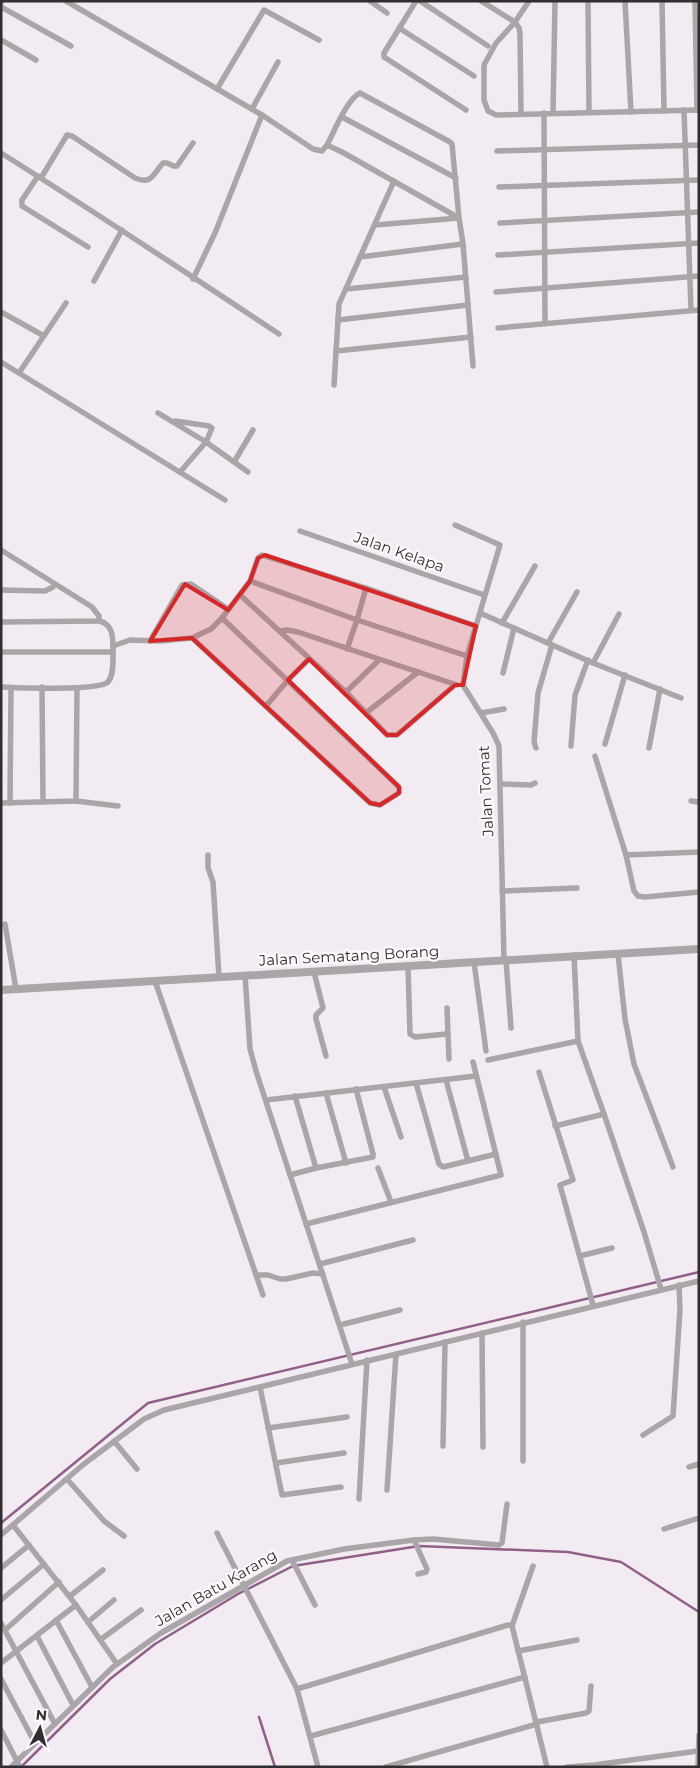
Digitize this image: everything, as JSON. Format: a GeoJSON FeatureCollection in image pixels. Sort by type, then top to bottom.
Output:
{"type":"FeatureCollection","features":[{"type":"Feature","properties":{"kind":"street"},"geometry":{"type":"LineString","coordinates":[[66,1],[252,109],[313,149],[322,151],[327,146],[342,117],[358,93],[363,93],[450,142],[453,147],[463,244],[473,366]]}},
{"type":"Feature","properties":{"kind":"street"},"geometry":{"type":"LineString","coordinates":[[370,1],[388,13]]}},
{"type":"Feature","properties":{"kind":"street"},"geometry":{"type":"LineString","coordinates":[[416,1],[384,53],[384,57],[466,110]]}},
{"type":"Feature","properties":{"kind":"street"},"geometry":{"type":"LineString","coordinates":[[420,1],[488,46]]}},
{"type":"Feature","properties":{"kind":"street"},"geometry":{"type":"LineString","coordinates":[[481,1],[516,22],[519,28],[521,114]]}},
{"type":"Feature","properties":{"kind":"street"},"geometry":{"type":"LineString","coordinates":[[529,1],[516,22],[496,43],[484,65],[484,100],[488,111],[496,114],[698,110],[695,1]]}},
{"type":"Feature","properties":{"kind":"street"},"geometry":{"type":"LineString","coordinates":[[554,113],[555,1]]}},
{"type":"Feature","properties":{"kind":"street"},"geometry":{"type":"LineString","coordinates":[[588,1],[589,112]]}},
{"type":"Feature","properties":{"kind":"street"},"geometry":{"type":"LineString","coordinates":[[625,1],[631,112]]}},
{"type":"Feature","properties":{"kind":"street"},"geometry":{"type":"LineString","coordinates":[[662,1],[664,111]]}},
{"type":"Feature","properties":{"kind":"street"},"geometry":{"type":"LineString","coordinates":[[1,8],[71,46]]}},
{"type":"Feature","properties":{"kind":"street"},"geometry":{"type":"LineString","coordinates":[[217,89],[264,10],[319,40]]}},
{"type":"Feature","properties":{"kind":"street"},"geometry":{"type":"LineString","coordinates":[[400,28],[474,76]]}},
{"type":"Feature","properties":{"kind":"street"},"geometry":{"type":"LineString","coordinates":[[1,40],[36,60]]}},
{"type":"Feature","properties":{"kind":"street"},"geometry":{"type":"LineString","coordinates":[[252,109],[278,62]]}},
{"type":"Feature","properties":{"kind":"street"},"geometry":{"type":"LineString","coordinates":[[684,110],[691,310]]}},
{"type":"Feature","properties":{"kind":"street"},"geometry":{"type":"LineString","coordinates":[[544,113],[545,323]]}},
{"type":"Feature","properties":{"kind":"street"},"geometry":{"type":"LineString","coordinates":[[193,279],[215,233],[262,115]]}},
{"type":"Feature","properties":{"kind":"street"},"geometry":{"type":"LineString","coordinates":[[342,117],[456,178]]}},
{"type":"Feature","properties":{"kind":"street"},"geometry":{"type":"LineString","coordinates":[[88,247],[22,206],[22,200],[40,177],[67,135],[72,136],[135,178],[145,181],[149,180],[163,163],[177,166],[193,144]]}},
{"type":"Feature","properties":{"kind":"street"},"geometry":{"type":"LineString","coordinates":[[497,151],[699,145]]}},
{"type":"Feature","properties":{"kind":"street"},"geometry":{"type":"LineString","coordinates":[[327,146],[459,218]]}},
{"type":"Feature","properties":{"kind":"street"},"geometry":{"type":"LineString","coordinates":[[1,153],[279,334]]}},
{"type":"Feature","properties":{"kind":"street"},"geometry":{"type":"LineString","coordinates":[[499,187],[699,180]]}},
{"type":"Feature","properties":{"kind":"street"},"geometry":{"type":"LineString","coordinates":[[334,385],[339,304],[394,181]]}},
{"type":"Feature","properties":{"kind":"street"},"geometry":{"type":"LineString","coordinates":[[500,223],[699,212]]}},
{"type":"Feature","properties":{"kind":"street"},"geometry":{"type":"LineString","coordinates":[[375,225],[459,218]]}},
{"type":"Feature","properties":{"kind":"street"},"geometry":{"type":"LineString","coordinates":[[94,281],[122,230]]}},
{"type":"Feature","properties":{"kind":"street"},"geometry":{"type":"LineString","coordinates":[[498,255],[699,243]]}},
{"type":"Feature","properties":{"kind":"street"},"geometry":{"type":"LineString","coordinates":[[360,257],[463,244]]}},
{"type":"Feature","properties":{"kind":"street"},"geometry":{"type":"LineString","coordinates":[[496,292],[699,276]]}},
{"type":"Feature","properties":{"kind":"street"},"geometry":{"type":"LineString","coordinates":[[346,289],[466,277]]}},
{"type":"Feature","properties":{"kind":"street"},"geometry":{"type":"LineString","coordinates":[[19,373],[66,303]]}},
{"type":"Feature","properties":{"kind":"street"},"geometry":{"type":"LineString","coordinates":[[338,320],[468,305]]}},
{"type":"Feature","properties":{"kind":"street"},"geometry":{"type":"LineString","coordinates":[[498,328],[699,310]]}},
{"type":"Feature","properties":{"kind":"street"},"geometry":{"type":"LineString","coordinates":[[1,312],[44,336]]}},
{"type":"Feature","properties":{"kind":"street"},"geometry":{"type":"LineString","coordinates":[[336,351],[470,337]]}},
{"type":"Feature","properties":{"kind":"street"},"geometry":{"type":"LineString","coordinates":[[1,362],[225,500]]}},
{"type":"Feature","properties":{"kind":"street"},"geometry":{"type":"LineString","coordinates":[[158,413],[206,442],[248,472]]}},
{"type":"Feature","properties":{"kind":"street"},"geometry":{"type":"LineString","coordinates":[[172,420],[209,426],[212,430],[206,442],[180,472]]}},
{"type":"Feature","properties":{"kind":"street"},"geometry":{"type":"LineString","coordinates":[[234,462],[253,430]]}},
{"type":"Feature","properties":{"kind":"street"},"geometry":{"type":"LineString","coordinates":[[280,631],[290,630],[455,685],[463,686],[467,656],[500,545],[456,525]]}},
{"type":"Feature","properties":{"kind":"street","name":"Jalan Kelapa"},"geometry":{"type":"LineString","coordinates":[[303,532],[484,595]]}},
{"type":"Feature","properties":{"kind":"street"},"geometry":{"type":"LineString","coordinates":[[1,550],[92,608],[100,621]]}},
{"type":"Feature","properties":{"kind":"street"},"geometry":{"type":"LineString","coordinates":[[1,652],[113,649],[130,640],[150,642],[192,638],[211,629],[222,618],[250,581],[258,558],[264,555],[476,626]]}},
{"type":"Feature","properties":{"kind":"street"},"geometry":{"type":"LineString","coordinates":[[502,622],[535,566]]}},
{"type":"Feature","properties":{"kind":"street"},"geometry":{"type":"LineString","coordinates":[[250,581],[357,620],[467,656]]}},
{"type":"Feature","properties":{"kind":"street"},"geometry":{"type":"LineString","coordinates":[[1,590],[45,591],[50,590],[54,584]]}},
{"type":"Feature","properties":{"kind":"street"},"geometry":{"type":"LineString","coordinates":[[150,642],[182,585],[193,585],[228,610]]}},
{"type":"Feature","properties":{"kind":"street"},"geometry":{"type":"LineString","coordinates":[[346,649],[366,588]]}},
{"type":"Feature","properties":{"kind":"street"},"geometry":{"type":"LineString","coordinates":[[536,748],[534,742],[538,694],[550,644],[577,592]]}},
{"type":"Feature","properties":{"kind":"street"},"geometry":{"type":"LineString","coordinates":[[240,595],[346,692],[387,735],[397,735],[455,685]]}},
{"type":"Feature","properties":{"kind":"street"},"geometry":{"type":"LineString","coordinates":[[480,613],[681,698]]}},
{"type":"Feature","properties":{"kind":"street"},"geometry":{"type":"LineString","coordinates":[[571,746],[576,695],[591,661],[619,614]]}},
{"type":"Feature","properties":{"kind":"street"},"geometry":{"type":"LineString","coordinates":[[192,638],[370,803],[380,805],[399,793],[399,788],[222,618]]}},
{"type":"Feature","properties":{"kind":"street"},"geometry":{"type":"LineString","coordinates":[[1,622],[100,621],[108,624],[110,627],[113,649],[111,677],[102,686],[77,688],[1,687]]}},
{"type":"Feature","properties":{"kind":"street"},"geometry":{"type":"LineString","coordinates":[[503,673],[514,628]]}},
{"type":"Feature","properties":{"kind":"street"},"geometry":{"type":"LineString","coordinates":[[266,706],[309,659]]}},
{"type":"Feature","properties":{"kind":"street"},"geometry":{"type":"LineString","coordinates":[[346,692],[380,660]]}},
{"type":"Feature","properties":{"kind":"street"},"geometry":{"type":"LineString","coordinates":[[366,713],[418,672]]}},
{"type":"Feature","properties":{"kind":"street"},"geometry":{"type":"LineString","coordinates":[[605,744],[625,675]]}},
{"type":"Feature","properties":{"kind":"street","name":"Jalan Tomat"},"geometry":{"type":"LineString","coordinates":[[463,686],[499,746],[502,891],[505,960],[511,1028]]}},
{"type":"Feature","properties":{"kind":"street"},"geometry":{"type":"LineString","coordinates":[[42,687],[43,802]]}},
{"type":"Feature","properties":{"kind":"street"},"geometry":{"type":"LineString","coordinates":[[10,803],[11,688]]}},
{"type":"Feature","properties":{"kind":"street"},"geometry":{"type":"LineString","coordinates":[[76,801],[77,688]]}},
{"type":"Feature","properties":{"kind":"street"},"geometry":{"type":"LineString","coordinates":[[649,748],[660,689]]}},
{"type":"Feature","properties":{"kind":"street"},"geometry":{"type":"LineString","coordinates":[[480,713],[504,710]]}},
{"type":"Feature","properties":{"kind":"street"},"geometry":{"type":"LineString","coordinates":[[594,756],[626,855],[634,891],[638,896],[699,892]]}},
{"type":"Feature","properties":{"kind":"street"},"geometry":{"type":"LineString","coordinates":[[501,784],[531,785],[536,783]]}},
{"type":"Feature","properties":{"kind":"street"},"geometry":{"type":"LineString","coordinates":[[1,803],[76,801],[118,806]]}},
{"type":"Feature","properties":{"kind":"street"},"geometry":{"type":"LineString","coordinates":[[691,801],[699,802]]}},
{"type":"Feature","properties":{"kind":"street"},"geometry":{"type":"LineString","coordinates":[[626,855],[699,852]]}},
{"type":"Feature","properties":{"kind":"street"},"geometry":{"type":"LineString","coordinates":[[208,856],[208,868],[213,882],[219,973]]}},
{"type":"Feature","properties":{"kind":"street"},"geometry":{"type":"LineString","coordinates":[[502,891],[577,888]]}},
{"type":"Feature","properties":{"kind":"street"},"geometry":{"type":"LineString","coordinates":[[5,924],[16,989]]}},
{"type":"Feature","properties":{"kind":"street","name":"Jalan Sematang Borang"},"geometry":{"type":"LineString","coordinates":[[1,990],[155,981],[219,973],[245,975],[314,972],[699,949]]}},
{"type":"Feature","properties":{"kind":"street"},"geometry":{"type":"LineString","coordinates":[[618,954],[625,1019],[634,1064],[673,1167]]}},
{"type":"Feature","properties":{"kind":"street"},"geometry":{"type":"LineString","coordinates":[[574,955],[578,1041],[604,1114],[660,1287]]}},
{"type":"Feature","properties":{"kind":"street"},"geometry":{"type":"LineString","coordinates":[[474,962],[486,1051]]}},
{"type":"Feature","properties":{"kind":"street"},"geometry":{"type":"LineString","coordinates":[[408,966],[410,1034],[415,1037],[447,1034]]}},
{"type":"Feature","properties":{"kind":"street"},"geometry":{"type":"LineString","coordinates":[[314,972],[323,1008],[316,1015],[316,1020],[326,1056]]}},
{"type":"Feature","properties":{"kind":"street"},"geometry":{"type":"LineString","coordinates":[[245,975],[250,1049],[256,1072],[352,1362]]}},
{"type":"Feature","properties":{"kind":"street"},"geometry":{"type":"LineString","coordinates":[[155,981],[263,1296]]}},
{"type":"Feature","properties":{"kind":"street"},"geometry":{"type":"LineString","coordinates":[[447,1008],[448,1059]]}},
{"type":"Feature","properties":{"kind":"street"},"geometry":{"type":"LineString","coordinates":[[488,1060],[578,1041]]}},
{"type":"Feature","properties":{"kind":"street"},"geometry":{"type":"LineString","coordinates":[[306,1224],[501,1174],[473,1062]]}},
{"type":"Feature","properties":{"kind":"street"},"geometry":{"type":"LineString","coordinates":[[539,1072],[573,1180],[560,1185],[592,1302]]}},
{"type":"Feature","properties":{"kind":"street"},"geometry":{"type":"LineString","coordinates":[[266,1100],[476,1076]]}},
{"type":"Feature","properties":{"kind":"street"},"geometry":{"type":"LineString","coordinates":[[446,1080],[468,1161]]}},
{"type":"Feature","properties":{"kind":"street"},"geometry":{"type":"LineString","coordinates":[[416,1084],[439,1164],[443,1167],[496,1154]]}},
{"type":"Feature","properties":{"kind":"street"},"geometry":{"type":"LineString","coordinates":[[384,1087],[401,1138]]}},
{"type":"Feature","properties":{"kind":"street"},"geometry":{"type":"LineString","coordinates":[[290,1175],[373,1156],[356,1089]]}},
{"type":"Feature","properties":{"kind":"street"},"geometry":{"type":"LineString","coordinates":[[326,1092],[346,1163]]}},
{"type":"Feature","properties":{"kind":"street"},"geometry":{"type":"LineString","coordinates":[[296,1096],[316,1168]]}},
{"type":"Feature","properties":{"kind":"street"},"geometry":{"type":"LineString","coordinates":[[555,1126],[604,1114]]}},
{"type":"Feature","properties":{"kind":"street"},"geometry":{"type":"LineString","coordinates":[[378,1168],[391,1202]]}},
{"type":"Feature","properties":{"kind":"street"},"geometry":{"type":"LineString","coordinates":[[320,1264],[413,1240]]}},
{"type":"Feature","properties":{"kind":"street"},"geometry":{"type":"LineString","coordinates":[[580,1256],[612,1248]]}},
{"type":"Feature","properties":{"kind":"street"},"geometry":{"type":"LineString","coordinates":[[256,1275],[268,1275],[286,1279],[313,1273],[323,1274]]}},
{"type":"Feature","properties":{"kind":"street"},"geometry":{"type":"LineString","coordinates":[[1,1535],[42,1499],[114,1442],[144,1419],[164,1410],[352,1362],[396,1354],[482,1333],[592,1302],[660,1287],[699,1281]]}},
{"type":"Feature","properties":{"kind":"street"},"geometry":{"type":"LineString","coordinates":[[643,1435],[673,1416],[680,1309],[679,1285]]}},
{"type":"Feature","properties":{"kind":"street"},"geometry":{"type":"LineString","coordinates":[[340,1325],[400,1310]]}},
{"type":"Feature","properties":{"kind":"street"},"geometry":{"type":"LineString","coordinates":[[523,1322],[523,1461]]}},
{"type":"Feature","properties":{"kind":"street"},"geometry":{"type":"LineString","coordinates":[[482,1333],[483,1447]]}},
{"type":"Feature","properties":{"kind":"street"},"geometry":{"type":"LineString","coordinates":[[443,1446],[445,1342]]}},
{"type":"Feature","properties":{"kind":"street"},"geometry":{"type":"LineString","coordinates":[[387,1490],[396,1354]]}},
{"type":"Feature","properties":{"kind":"street"},"geometry":{"type":"LineString","coordinates":[[359,1499],[367,1360]]}},
{"type":"Feature","properties":{"kind":"street"},"geometry":{"type":"LineString","coordinates":[[260,1387],[282,1495],[341,1487]]}},
{"type":"Feature","properties":{"kind":"street"},"geometry":{"type":"LineString","coordinates":[[268,1428],[346,1417]]}},
{"type":"Feature","properties":{"kind":"street"},"geometry":{"type":"LineString","coordinates":[[114,1442],[137,1469]]}},
{"type":"Feature","properties":{"kind":"street"},"geometry":{"type":"LineString","coordinates":[[276,1463],[344,1453]]}},
{"type":"Feature","properties":{"kind":"street"},"geometry":{"type":"LineString","coordinates":[[689,1467],[699,1464]]}},
{"type":"Feature","properties":{"kind":"street"},"geometry":{"type":"LineString","coordinates":[[67,1479],[104,1520],[124,1536]]}},
{"type":"Feature","properties":{"kind":"street","name":"Jalan Batu Karang"},"geometry":{"type":"LineString","coordinates":[[11,1767],[18,1764],[35,1743],[117,1664],[161,1633],[287,1561],[293,1563],[344,1549],[433,1539],[501,1544],[507,1504]]}},
{"type":"Feature","properties":{"kind":"street"},"geometry":{"type":"LineString","coordinates":[[664,1529],[699,1518]]}},
{"type":"Feature","properties":{"kind":"street"},"geometry":{"type":"LineString","coordinates":[[13,1525],[70,1596],[117,1664]]}},
{"type":"Feature","properties":{"kind":"street"},"geometry":{"type":"LineString","coordinates":[[218,1533],[244,1587],[251,1596],[298,1689],[318,1767]]}},
{"type":"Feature","properties":{"kind":"street"},"geometry":{"type":"LineString","coordinates":[[414,1542],[427,1569],[426,1572],[418,1574]]}},
{"type":"Feature","properties":{"kind":"street"},"geometry":{"type":"LineString","coordinates":[[1,1568],[29,1545]]}},
{"type":"Feature","properties":{"kind":"street"},"geometry":{"type":"LineString","coordinates":[[293,1563],[314,1605]]}},
{"type":"Feature","properties":{"kind":"street"},"geometry":{"type":"LineString","coordinates":[[1,1600],[44,1564]]}},
{"type":"Feature","properties":{"kind":"street"},"geometry":{"type":"LineString","coordinates":[[533,1566],[512,1626],[548,1767]]}},
{"type":"Feature","properties":{"kind":"street"},"geometry":{"type":"LineString","coordinates":[[70,1596],[103,1570]]}},
{"type":"Feature","properties":{"kind":"street"},"geometry":{"type":"LineString","coordinates":[[4,1630],[59,1582]]}},
{"type":"Feature","properties":{"kind":"street"},"geometry":{"type":"LineString","coordinates":[[88,1622],[114,1600]]}},
{"type":"Feature","properties":{"kind":"street"},"geometry":{"type":"LineString","coordinates":[[1,1663],[76,1605]]}},
{"type":"Feature","properties":{"kind":"street"},"geometry":{"type":"LineString","coordinates":[[100,1640],[141,1610]]}},
{"type":"Feature","properties":{"kind":"street"},"geometry":{"type":"LineString","coordinates":[[56,1620],[92,1687]]}},
{"type":"Feature","properties":{"kind":"street"},"geometry":{"type":"LineString","coordinates":[[1,1623],[55,1724]]}},
{"type":"Feature","properties":{"kind":"street"},"geometry":{"type":"LineString","coordinates":[[298,1689],[498,1628],[512,1626]]}},
{"type":"Feature","properties":{"kind":"street"},"geometry":{"type":"LineString","coordinates":[[37,1636],[73,1705]]}},
{"type":"Feature","properties":{"kind":"street"},"geometry":{"type":"LineString","coordinates":[[518,1651],[577,1640]]}},
{"type":"Feature","properties":{"kind":"street"},"geometry":{"type":"LineString","coordinates":[[311,1736],[525,1677]]}},
{"type":"Feature","properties":{"kind":"street"},"geometry":{"type":"LineString","coordinates":[[1,1679],[35,1743]]}},
{"type":"Feature","properties":{"kind":"street"},"geometry":{"type":"LineString","coordinates":[[386,1767],[537,1723],[586,1713],[589,1711],[591,1686]]}},
{"type":"Feature","properties":{"kind":"street"},"geometry":{"type":"LineString","coordinates":[[1,1730],[18,1764]]}},
{"type":"Feature","properties":{"kind":"street"},"geometry":{"type":"LineString","coordinates":[[698,1767],[699,1735]]}},
{"type":"Feature","properties":{"kind":"street"},"geometry":{"type":"LineString","coordinates":[[567,1767],[594,1766],[698,1751]]}},
{"type":"Feature","properties":{"kind":"highlighted area"},"geometry":{"type":"Polygon","coordinates":[[[265,555],[476,626],[463,685],[455,685],[397,735],[387,735],[309,659],[288,680],[399,787],[399,793],[380,805],[370,803],[192,638],[150,641],[185,584],[228,610],[250,581],[258,558],[265,555]]]}},
{"type":"Feature","properties":{"kind":"waterway"},"geometry":{"type":"LineString","coordinates":[[1,1523],[148,1403],[699,1272]]}},
{"type":"Feature","properties":{"kind":"waterway"},"geometry":{"type":"LineString","coordinates":[[21,1767],[110,1679],[155,1644],[238,1594],[293,1566],[419,1546],[568,1552],[621,1562],[699,1612]]}},
{"type":"Feature","properties":{"kind":"waterway"},"geometry":{"type":"LineString","coordinates":[[259,1717],[275,1767]]}}]}
